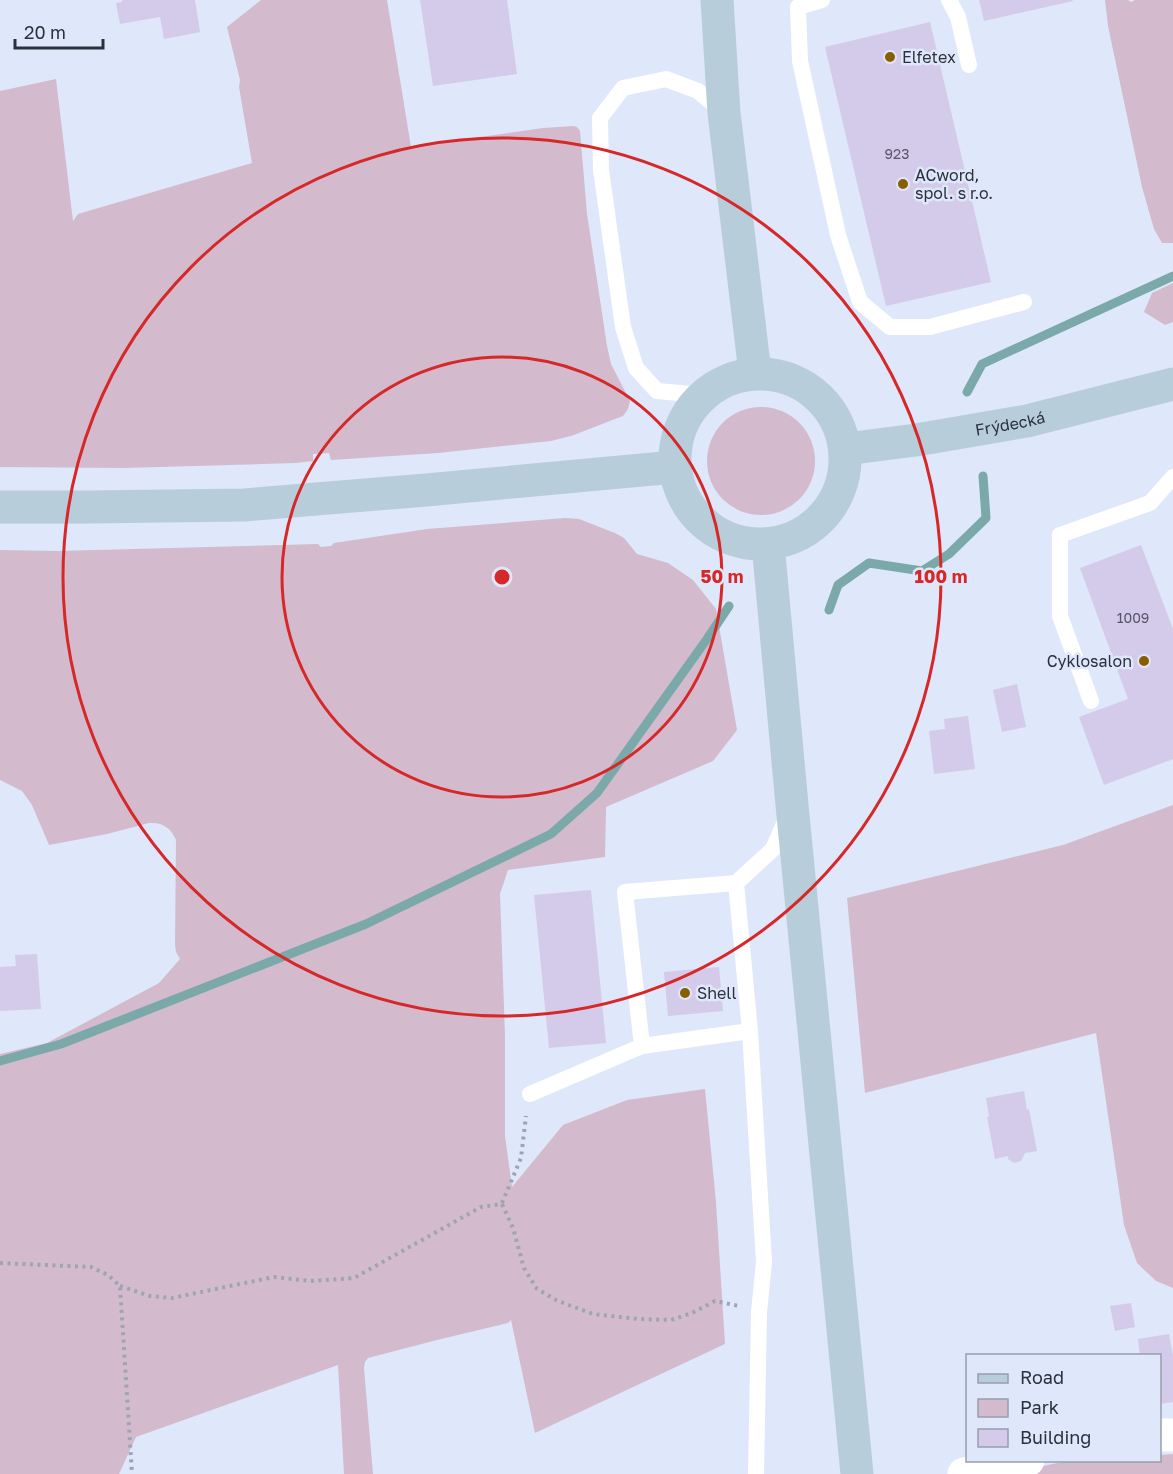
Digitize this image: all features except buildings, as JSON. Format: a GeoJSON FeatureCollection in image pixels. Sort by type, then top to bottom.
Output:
{"type":"FeatureCollection","features":[{"type":"Feature","properties":{"kind":"main road"},"geometry":{"type":"LineString","coordinates":[[717,0],[724,113],[755,372]]}},
{"type":"Feature","properties":{"kind":"main road"},"geometry":{"type":"LineString","coordinates":[[755,372],[780,375],[804,385],[825,402],[838,424],[846,449],[844,476],[835,502],[818,523],[795,538],[768,544],[741,543],[716,533],[702,522],[681,493],[674,466],[676,440],[685,416],[702,395],[726,379],[755,372]]}},
{"type":"Feature","properties":{"kind":"main road","name":"Frýdecká"},"geometry":{"type":"LineString","coordinates":[[846,449],[916,441],[1027,421],[1173,384]]}},
{"type":"Feature","properties":{"kind":"main road"},"geometry":{"type":"LineString","coordinates":[[0,507],[244,505],[674,466]]}},
{"type":"Feature","properties":{"kind":"main road"},"geometry":{"type":"LineString","coordinates":[[768,544],[857,1474]]}},
{"type":"Feature","properties":{"kind":"street"},"geometry":{"type":"LineString","coordinates":[[964,1474],[1023,1462]]}},
{"type":"Feature","properties":{"kind":"lane"},"geometry":{"type":"LineString","coordinates":[[822,0],[798,7],[800,61],[837,235],[860,303],[890,327],[930,327],[1024,302]]}},
{"type":"Feature","properties":{"kind":"lane"},"geometry":{"type":"LineString","coordinates":[[949,0],[958,17],[969,65]]}},
{"type":"Feature","properties":{"kind":"lane"},"geometry":{"type":"LineString","coordinates":[[702,395],[657,391],[636,368],[623,327],[601,170],[600,118],[623,88],[666,80],[698,91],[724,113]]}},
{"type":"Feature","properties":{"kind":"lane"},"geometry":{"type":"LineString","coordinates":[[1091,700],[1060,616],[1060,535],[1150,503],[1173,477]]}},
{"type":"Feature","properties":{"kind":"lane"},"geometry":{"type":"LineString","coordinates":[[642,1046],[625,892],[736,883],[773,849],[792,805]]}},
{"type":"Feature","properties":{"kind":"lane"},"geometry":{"type":"LineString","coordinates":[[736,883],[750,1031],[764,1262],[759,1312],[756,1474]]}},
{"type":"Feature","properties":{"kind":"lane"},"geometry":{"type":"LineString","coordinates":[[530,1094],[642,1046],[750,1031]]}},
{"type":"Feature","properties":{"kind":"path"},"geometry":{"type":"LineString","coordinates":[[530,1094],[520,1158],[502,1204],[513,1228],[524,1268],[537,1289],[558,1301],[593,1314],[638,1319],[671,1320],[716,1301],[759,1312]]}},
{"type":"Feature","properties":{"kind":"path"},"geometry":{"type":"LineString","coordinates":[[0,1263],[91,1267],[108,1275],[120,1286],[150,1296],[172,1298],[274,1277],[310,1281],[354,1278],[482,1207],[502,1204]]}},
{"type":"Feature","properties":{"kind":"path"},"geometry":{"type":"LineString","coordinates":[[120,1286],[132,1473]]}},
{"type":"Feature","properties":{"kind":"green space"},"geometry":{"type":"Polygon","coordinates":[[[261,0],[387,0],[411,147],[543,128],[577,127],[580,131],[587,214],[607,346],[611,364],[630,401],[623,416],[571,436],[551,441],[438,453],[331,460],[329,453],[313,454],[313,461],[296,463],[124,468],[0,467],[0,91],[56,79],[73,221],[78,214],[252,163],[239,87],[240,80],[227,27],[261,0]]]}},
{"type":"Feature","properties":{"kind":"green space"},"geometry":{"type":"Polygon","coordinates":[[[1105,0],[1131,2],[1135,0],[1173,0],[1173,243],[1162,243],[1154,229],[1142,187],[1108,26],[1105,0]]]}},
{"type":"Feature","properties":{"kind":"green space"},"geometry":{"type":"Polygon","coordinates":[[[1173,283],[1173,322],[1165,325],[1144,312],[1152,293],[1173,283]]]}},
{"type":"Feature","properties":{"kind":"green space"},"geometry":{"type":"Polygon","coordinates":[[[761,407],[782,411],[799,423],[811,440],[815,461],[811,482],[799,499],[782,511],[761,515],[740,511],[723,499],[711,482],[707,461],[711,440],[723,423],[740,411],[761,407]]]}},
{"type":"Feature","properties":{"kind":"green space"},"geometry":{"type":"Polygon","coordinates":[[[565,518],[579,519],[615,533],[624,538],[637,554],[668,563],[693,580],[716,609],[737,730],[713,761],[606,807],[605,857],[508,870],[500,894],[505,1036],[505,1136],[512,1187],[563,1125],[627,1100],[705,1089],[716,1202],[725,1344],[535,1433],[511,1320],[508,1323],[368,1358],[364,1368],[373,1474],[344,1474],[338,1365],[136,1437],[119,1474],[0,1474],[0,1054],[47,1043],[159,983],[180,959],[175,945],[176,840],[169,829],[162,825],[149,823],[49,845],[32,805],[22,791],[0,780],[0,550],[58,551],[318,544],[321,547],[427,529],[565,518]]]}},
{"type":"Feature","properties":{"kind":"green space"},"geometry":{"type":"Polygon","coordinates":[[[1173,805],[1173,1288],[1156,1281],[1137,1263],[1124,1225],[1096,1033],[865,1093],[847,898],[1063,845],[1173,805]]]}},
{"type":"Feature","properties":{"kind":"green space"},"geometry":{"type":"Polygon","coordinates":[[[1173,1454],[1173,1474],[1004,1474],[1062,1462],[1161,1462],[1161,1455],[1173,1454]]]}},
{"type":"Feature","properties":{"kind":"waterway"},"geometry":{"type":"LineString","coordinates":[[967,392],[982,364],[1173,276]]}},
{"type":"Feature","properties":{"kind":"waterway"},"geometry":{"type":"LineString","coordinates":[[829,610],[838,585],[869,563],[922,571],[949,554],[986,518],[983,476]]}},
{"type":"Feature","properties":{"kind":"waterway"},"geometry":{"type":"LineString","coordinates":[[0,1061],[61,1044],[366,924],[551,834],[597,793],[729,606]]}},
{"type":"Feature","properties":{"kind":"place","name":"Elfetex"},"geometry":{"type":"Point","coordinates":[890,57]}},
{"type":"Feature","properties":{"kind":"place","name":"ACword, spol. s r.o."},"geometry":{"type":"Point","coordinates":[903,184]}},
{"type":"Feature","properties":{"kind":"place","name":"Cyklosalon"},"geometry":{"type":"Point","coordinates":[1144,661]}},
{"type":"Feature","properties":{"kind":"place","name":"Shell"},"geometry":{"type":"Point","coordinates":[685,993]}}]}
